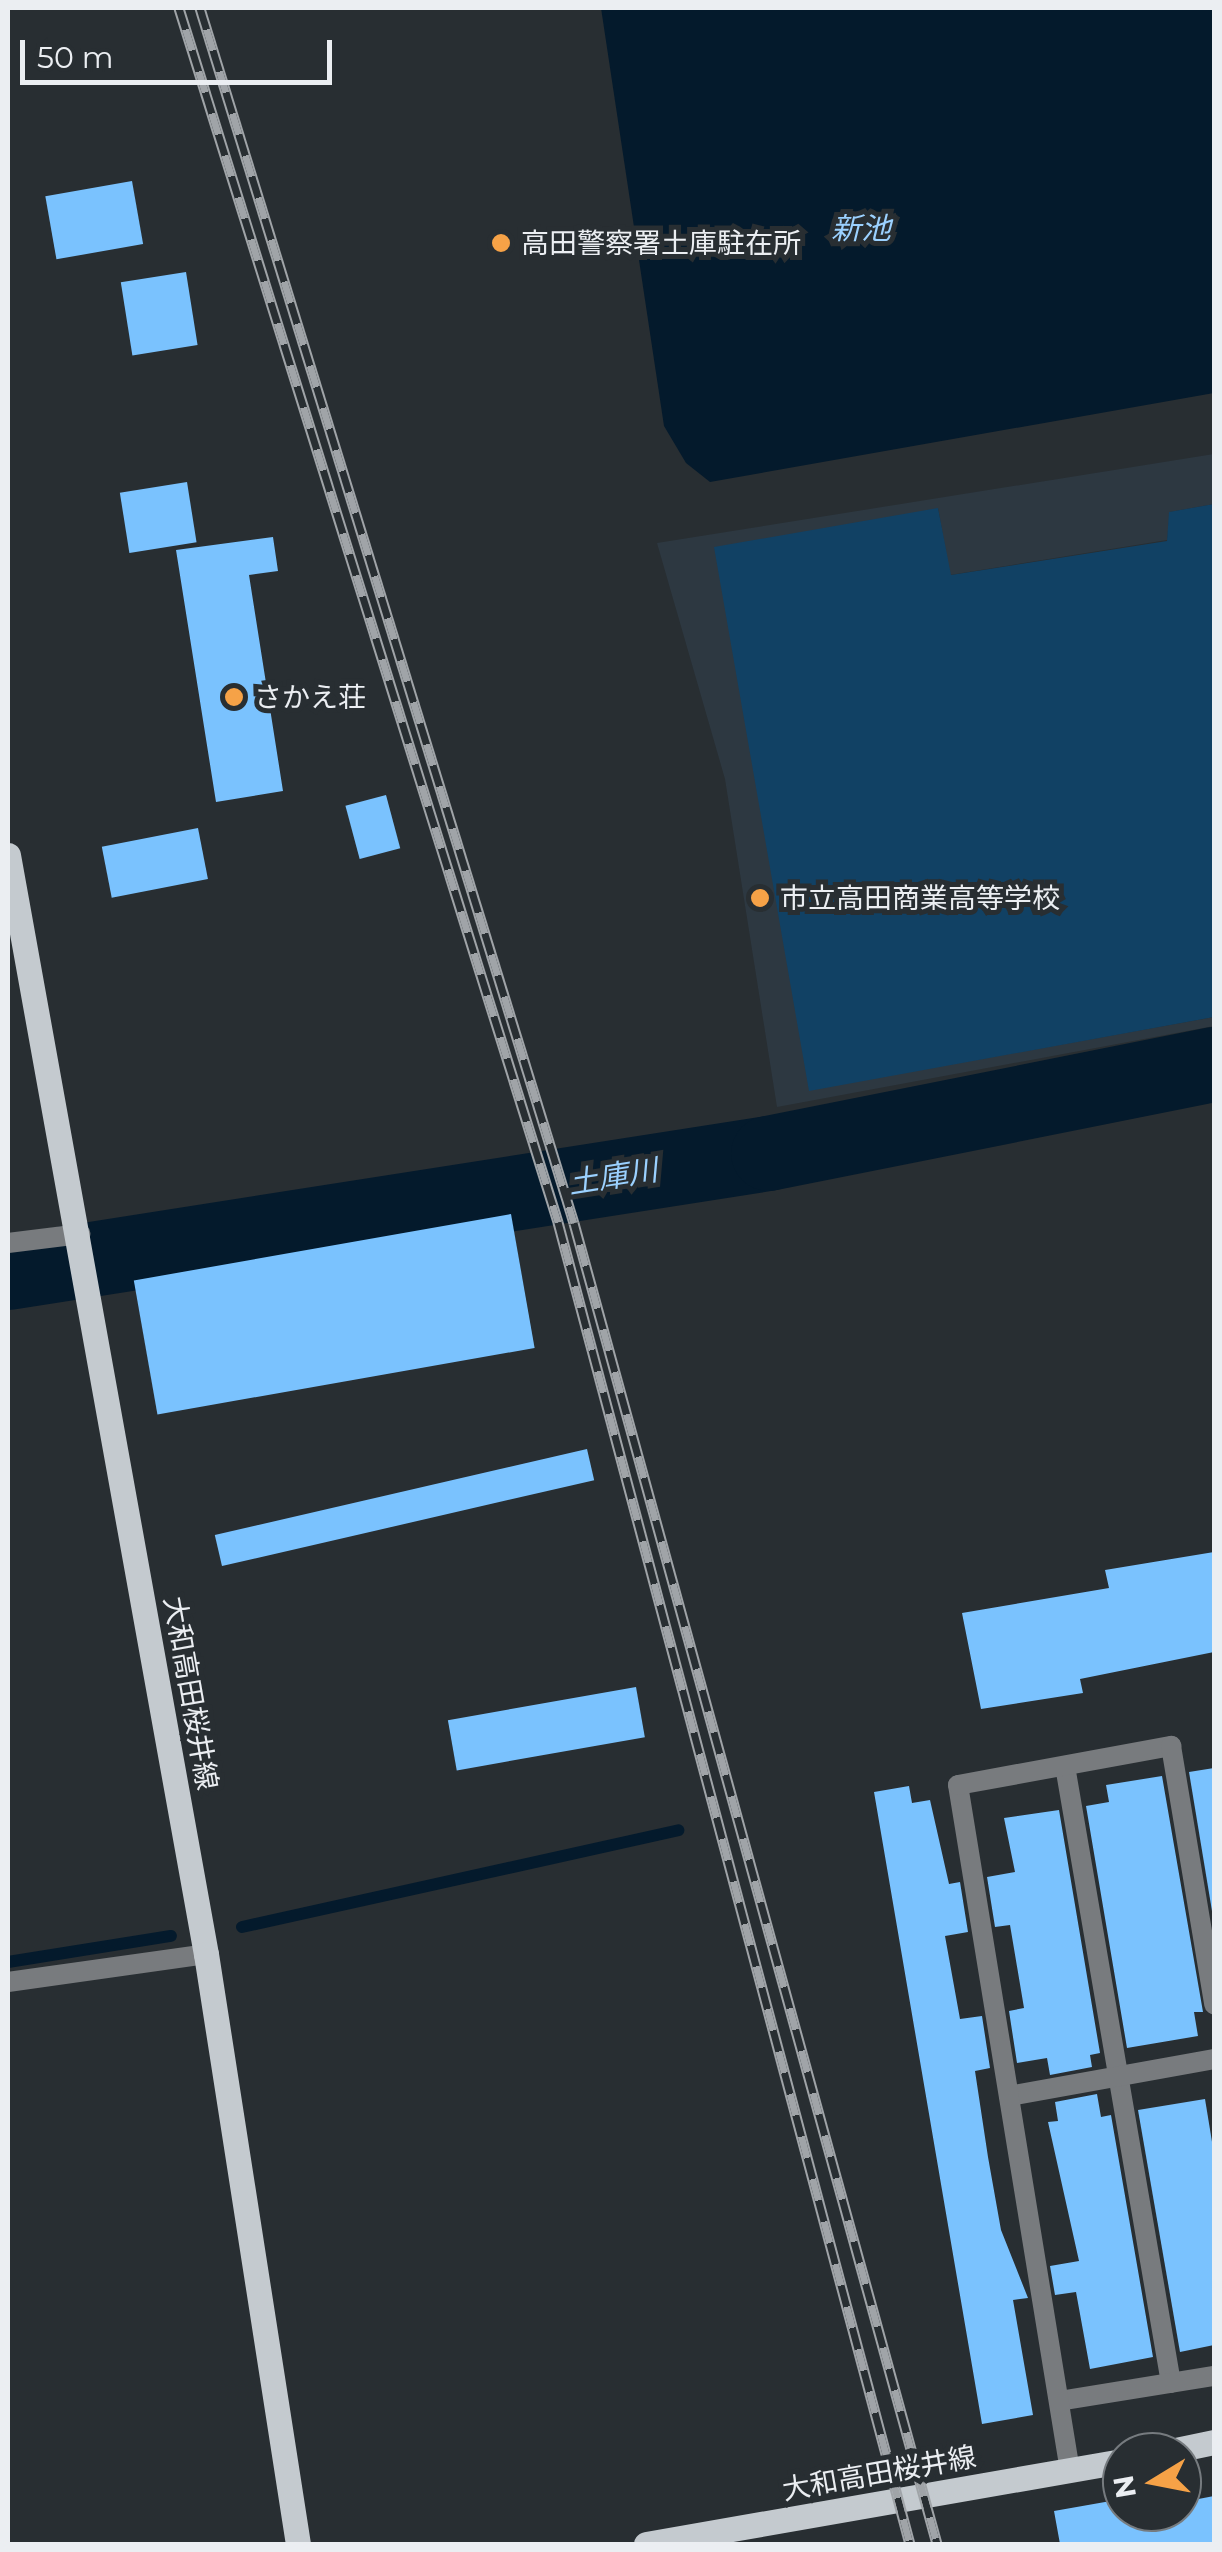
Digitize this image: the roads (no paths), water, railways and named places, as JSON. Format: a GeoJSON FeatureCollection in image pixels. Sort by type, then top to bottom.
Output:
{"type":"FeatureCollection","features":[{"type":"Feature","properties":{"kind":"main road","name":"大和高田桜井線"},"geometry":{"type":"LineString","coordinates":[[8,856],[90,1284],[206,1954],[298,2544]]}},
{"type":"Feature","properties":{"kind":"main road","name":"大和高田桜井線"},"geometry":{"type":"LineString","coordinates":[[646,2544],[1102,2465]]}},
{"type":"Feature","properties":{"kind":"street"},"geometry":{"type":"LineString","coordinates":[[8,1243],[81,1238]]}},
{"type":"Feature","properties":{"kind":"street"},"geometry":{"type":"LineString","coordinates":[[1070,2471],[958,1785],[1171,1746],[1214,2004]]}},
{"type":"Feature","properties":{"kind":"street"},"geometry":{"type":"LineString","coordinates":[[1066,1766],[1171,2383]]}},
{"type":"Feature","properties":{"kind":"street"},"geometry":{"type":"LineString","coordinates":[[8,1982],[206,1954]]}},
{"type":"Feature","properties":{"kind":"street"},"geometry":{"type":"LineString","coordinates":[[1009,2096],[1214,2059]]}},
{"type":"Feature","properties":{"kind":"street"},"geometry":{"type":"LineString","coordinates":[[1059,2401],[1214,2376]]}},
{"type":"Feature","properties":{"kind":"water","name":"新池"},"geometry":{"type":"Polygon","coordinates":[[[601,8],[1214,8],[1214,393],[710,482],[686,463],[664,426],[601,8]]]}},
{"type":"Feature","properties":{"kind":"waterway","name":"土庫川"},"geometry":{"type":"LineString","coordinates":[[8,1272],[768,1153],[1214,1064]]}},
{"type":"Feature","properties":{"kind":"waterway"},"geometry":{"type":"LineString","coordinates":[[242,1927],[678,1830]]}},
{"type":"Feature","properties":{"kind":"waterway"},"geometry":{"type":"LineString","coordinates":[[8,1962],[171,1936]]}},
{"type":"Feature","properties":{"kind":"railway"},"geometry":{"type":"LineString","coordinates":[[179,8],[558,1222],[910,2544]]}},
{"type":"Feature","properties":{"kind":"railway"},"geometry":{"type":"LineString","coordinates":[[200,8],[574,1223],[937,2544]]}},
{"type":"Feature","properties":{"kind":"place","name":"高田警察署土庫駐在所"},"geometry":{"type":"Point","coordinates":[501,243]}},
{"type":"Feature","properties":{"kind":"place","name":"さかえ荘"},"geometry":{"type":"Point","coordinates":[234,697]}},
{"type":"Feature","properties":{"kind":"place","name":"市立高田商業高等学校"},"geometry":{"type":"Point","coordinates":[760,898]}}]}
